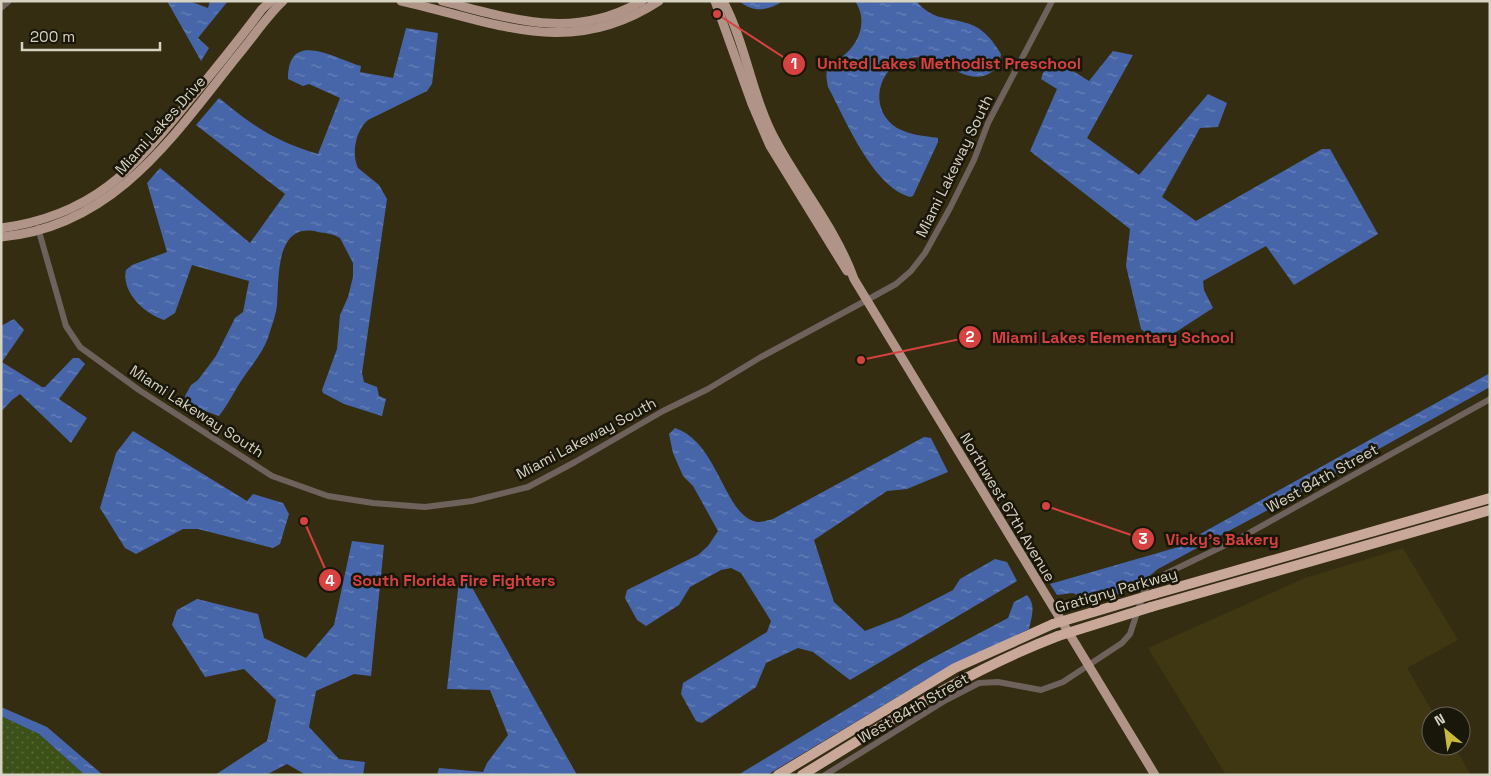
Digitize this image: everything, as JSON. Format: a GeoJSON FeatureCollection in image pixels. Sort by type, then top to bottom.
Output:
{"type":"FeatureCollection","features":[{"type":"Feature","properties":{"kind":"highway","name":"Gratigny Parkway"},"geometry":{"type":"LineString","coordinates":[[778,775],[955,668],[1053,624],[1490,498]]}},
{"type":"Feature","properties":{"kind":"highway","name":"Gratigny Parkway"},"geometry":{"type":"LineString","coordinates":[[802,775],[952,684],[1025,648],[1151,607],[1490,510]]}},
{"type":"Feature","properties":{"kind":"main road","name":"Miami Lakes Drive"},"geometry":{"type":"LineString","coordinates":[[1,228],[38,227],[111,186],[134,166],[161,136],[262,9],[271,1]]}},
{"type":"Feature","properties":{"kind":"main road","name":"Miami Lakes Drive"},"geometry":{"type":"LineString","coordinates":[[1,237],[66,221],[116,193],[140,173],[283,1]]}},
{"type":"Feature","properties":{"kind":"main road"},"geometry":{"type":"LineString","coordinates":[[402,1],[528,31],[551,34],[576,33],[602,28],[640,13],[659,1]]}},
{"type":"Feature","properties":{"kind":"main road"},"geometry":{"type":"LineString","coordinates":[[442,1],[530,22],[552,25],[600,20],[642,1]]}},
{"type":"Feature","properties":{"kind":"main road","name":"Northwest 67th Avenue"},"geometry":{"type":"LineString","coordinates":[[715,1],[752,104],[770,146],[844,268],[854,278]]}},
{"type":"Feature","properties":{"kind":"main road","name":"Northwest 67th Avenue"},"geometry":{"type":"LineString","coordinates":[[723,1],[744,51],[758,101],[777,142],[824,219],[867,300],[1155,775]]}},
{"type":"Feature","properties":{"kind":"street"},"geometry":{"type":"LineString","coordinates":[[1,8],[9,1]]}},
{"type":"Feature","properties":{"kind":"street","name":"Miami Lakeway South"},"geometry":{"type":"LineString","coordinates":[[38,227],[64,320],[71,336],[80,347],[139,390],[272,476],[328,496],[372,503],[425,506],[472,501],[528,487],[896,284],[911,271],[925,253],[970,168],[988,123],[1052,1]]}},
{"type":"Feature","properties":{"kind":"street","name":"West 84th Street"},"geometry":{"type":"LineString","coordinates":[[825,775],[946,700],[979,684],[998,682],[1041,690],[1052,688],[1089,666],[1122,643],[1130,634],[1145,589],[1159,577],[1240,538],[1490,399]]}},
{"type":"Feature","properties":{"kind":"shaded area"},"geometry":{"type":"Polygon","coordinates":[[[1403,548],[1458,640],[1407,668],[1429,706],[1421,706],[1421,756],[1460,756],[1471,775],[1226,775],[1148,648],[1305,578],[1403,548]]]}},
{"type":"Feature","properties":{"kind":"green space"},"geometry":{"type":"Polygon","coordinates":[[[1,716],[39,734],[85,775],[1,775],[1,716]]]}},
{"type":"Feature","properties":{"kind":"water"},"geometry":{"type":"Polygon","coordinates":[[[167,1],[189,1],[208,8],[210,1],[228,1],[198,38],[209,48],[201,61],[167,1]]]}},
{"type":"Feature","properties":{"kind":"water"},"geometry":{"type":"Polygon","coordinates":[[[739,1],[783,1],[766,9],[755,9],[739,1]]]}},
{"type":"Feature","properties":{"kind":"water"},"geometry":{"type":"Polygon","coordinates":[[[855,1],[916,1],[934,15],[978,28],[991,40],[1001,54],[999,66],[987,75],[975,77],[928,59],[915,58],[900,62],[885,76],[879,94],[883,113],[889,121],[897,128],[907,132],[938,138],[938,142],[913,196],[910,197],[896,190],[872,166],[861,150],[828,87],[826,75],[828,68],[849,51],[858,38],[861,16],[855,1]]]}},
{"type":"Feature","properties":{"kind":"water"},"geometry":{"type":"Polygon","coordinates":[[[406,28],[438,33],[432,84],[427,91],[368,120],[360,130],[355,149],[358,168],[379,185],[387,199],[362,373],[364,382],[377,387],[379,396],[386,399],[382,416],[344,404],[323,393],[322,390],[337,349],[340,315],[348,297],[353,277],[353,263],[340,238],[326,233],[304,231],[294,235],[287,243],[282,254],[276,309],[266,343],[223,411],[219,416],[188,405],[185,396],[191,385],[198,380],[216,356],[235,318],[243,312],[249,281],[192,265],[175,313],[164,320],[149,313],[142,307],[127,286],[126,270],[132,265],[167,252],[147,183],[160,168],[250,243],[285,194],[196,125],[219,98],[265,132],[289,144],[318,154],[340,98],[309,84],[303,86],[288,79],[290,64],[296,54],[304,51],[315,51],[361,66],[360,72],[393,78],[406,28]]]}},
{"type":"Feature","properties":{"kind":"water"},"geometry":{"type":"Polygon","coordinates":[[[1113,51],[1133,55],[1087,138],[1139,175],[1208,94],[1227,103],[1218,127],[1200,128],[1162,197],[1196,221],[1322,149],[1330,149],[1378,234],[1294,285],[1266,246],[1203,281],[1204,290],[1213,308],[1165,339],[1153,339],[1141,329],[1126,266],[1130,229],[1030,151],[1057,89],[1041,79],[1046,64],[1060,63],[1089,81],[1113,51]]]}},
{"type":"Feature","properties":{"kind":"water"},"geometry":{"type":"Polygon","coordinates":[[[14,319],[24,330],[2,362],[42,387],[45,387],[73,358],[79,358],[85,364],[59,399],[87,418],[71,443],[20,394],[1,412],[1,326],[14,319]]]}},
{"type":"Feature","properties":{"kind":"water"},"geometry":{"type":"Polygon","coordinates":[[[1490,373],[1490,387],[1158,569],[1137,586],[1094,604],[1073,593],[1057,595],[1050,584],[1175,548],[1490,373]]]}},
{"type":"Feature","properties":{"kind":"water"},"geometry":{"type":"Polygon","coordinates":[[[675,428],[690,436],[702,448],[737,508],[746,517],[758,522],[773,519],[924,437],[931,438],[948,472],[907,489],[887,491],[814,540],[834,602],[865,631],[901,617],[953,590],[960,579],[995,559],[1007,562],[1017,581],[850,680],[813,652],[798,648],[766,663],[756,687],[702,723],[696,721],[681,694],[683,683],[767,632],[771,621],[741,573],[731,568],[721,570],[690,587],[679,605],[646,626],[637,620],[625,598],[627,590],[698,555],[708,546],[718,531],[693,486],[683,476],[673,453],[669,434],[675,428]]]}},
{"type":"Feature","properties":{"kind":"water"},"geometry":{"type":"Polygon","coordinates":[[[133,431],[247,501],[253,494],[283,503],[289,514],[280,544],[273,548],[198,529],[183,529],[136,554],[125,548],[100,508],[116,453],[133,431]]]}},
{"type":"Feature","properties":{"kind":"water"},"geometry":{"type":"Polygon","coordinates":[[[352,541],[384,545],[371,676],[354,674],[316,691],[309,727],[339,759],[365,762],[363,775],[306,775],[287,764],[266,775],[215,775],[267,741],[276,700],[244,669],[205,677],[172,625],[177,610],[197,599],[258,614],[264,638],[306,658],[334,625],[352,541]]]}},
{"type":"Feature","properties":{"kind":"water"},"geometry":{"type":"Polygon","coordinates":[[[465,575],[577,775],[437,775],[439,768],[483,772],[487,763],[508,735],[490,690],[447,689],[459,581],[465,575]]]}},
{"type":"Feature","properties":{"kind":"water"},"geometry":{"type":"Polygon","coordinates":[[[1027,595],[1032,603],[1029,629],[929,678],[767,775],[738,775],[923,663],[1008,618],[1014,602],[1027,595]]]}},
{"type":"Feature","properties":{"kind":"water"},"geometry":{"type":"Polygon","coordinates":[[[1,707],[47,727],[103,775],[85,775],[39,734],[1,716],[1,707]]]}},
{"type":"Feature","properties":{"kind":"place","name":"United Lakes Methodist Preschool"},"geometry":{"type":"Point","coordinates":[717,14]}},
{"type":"Feature","properties":{"kind":"place","name":"Miami Lakes Elementary School"},"geometry":{"type":"Point","coordinates":[861,360]}},
{"type":"Feature","properties":{"kind":"place","name":"Vicky’s Bakery"},"geometry":{"type":"Point","coordinates":[1046,506]}},
{"type":"Feature","properties":{"kind":"place","name":"South Florida Fire Fighters"},"geometry":{"type":"Point","coordinates":[304,521]}}]}
